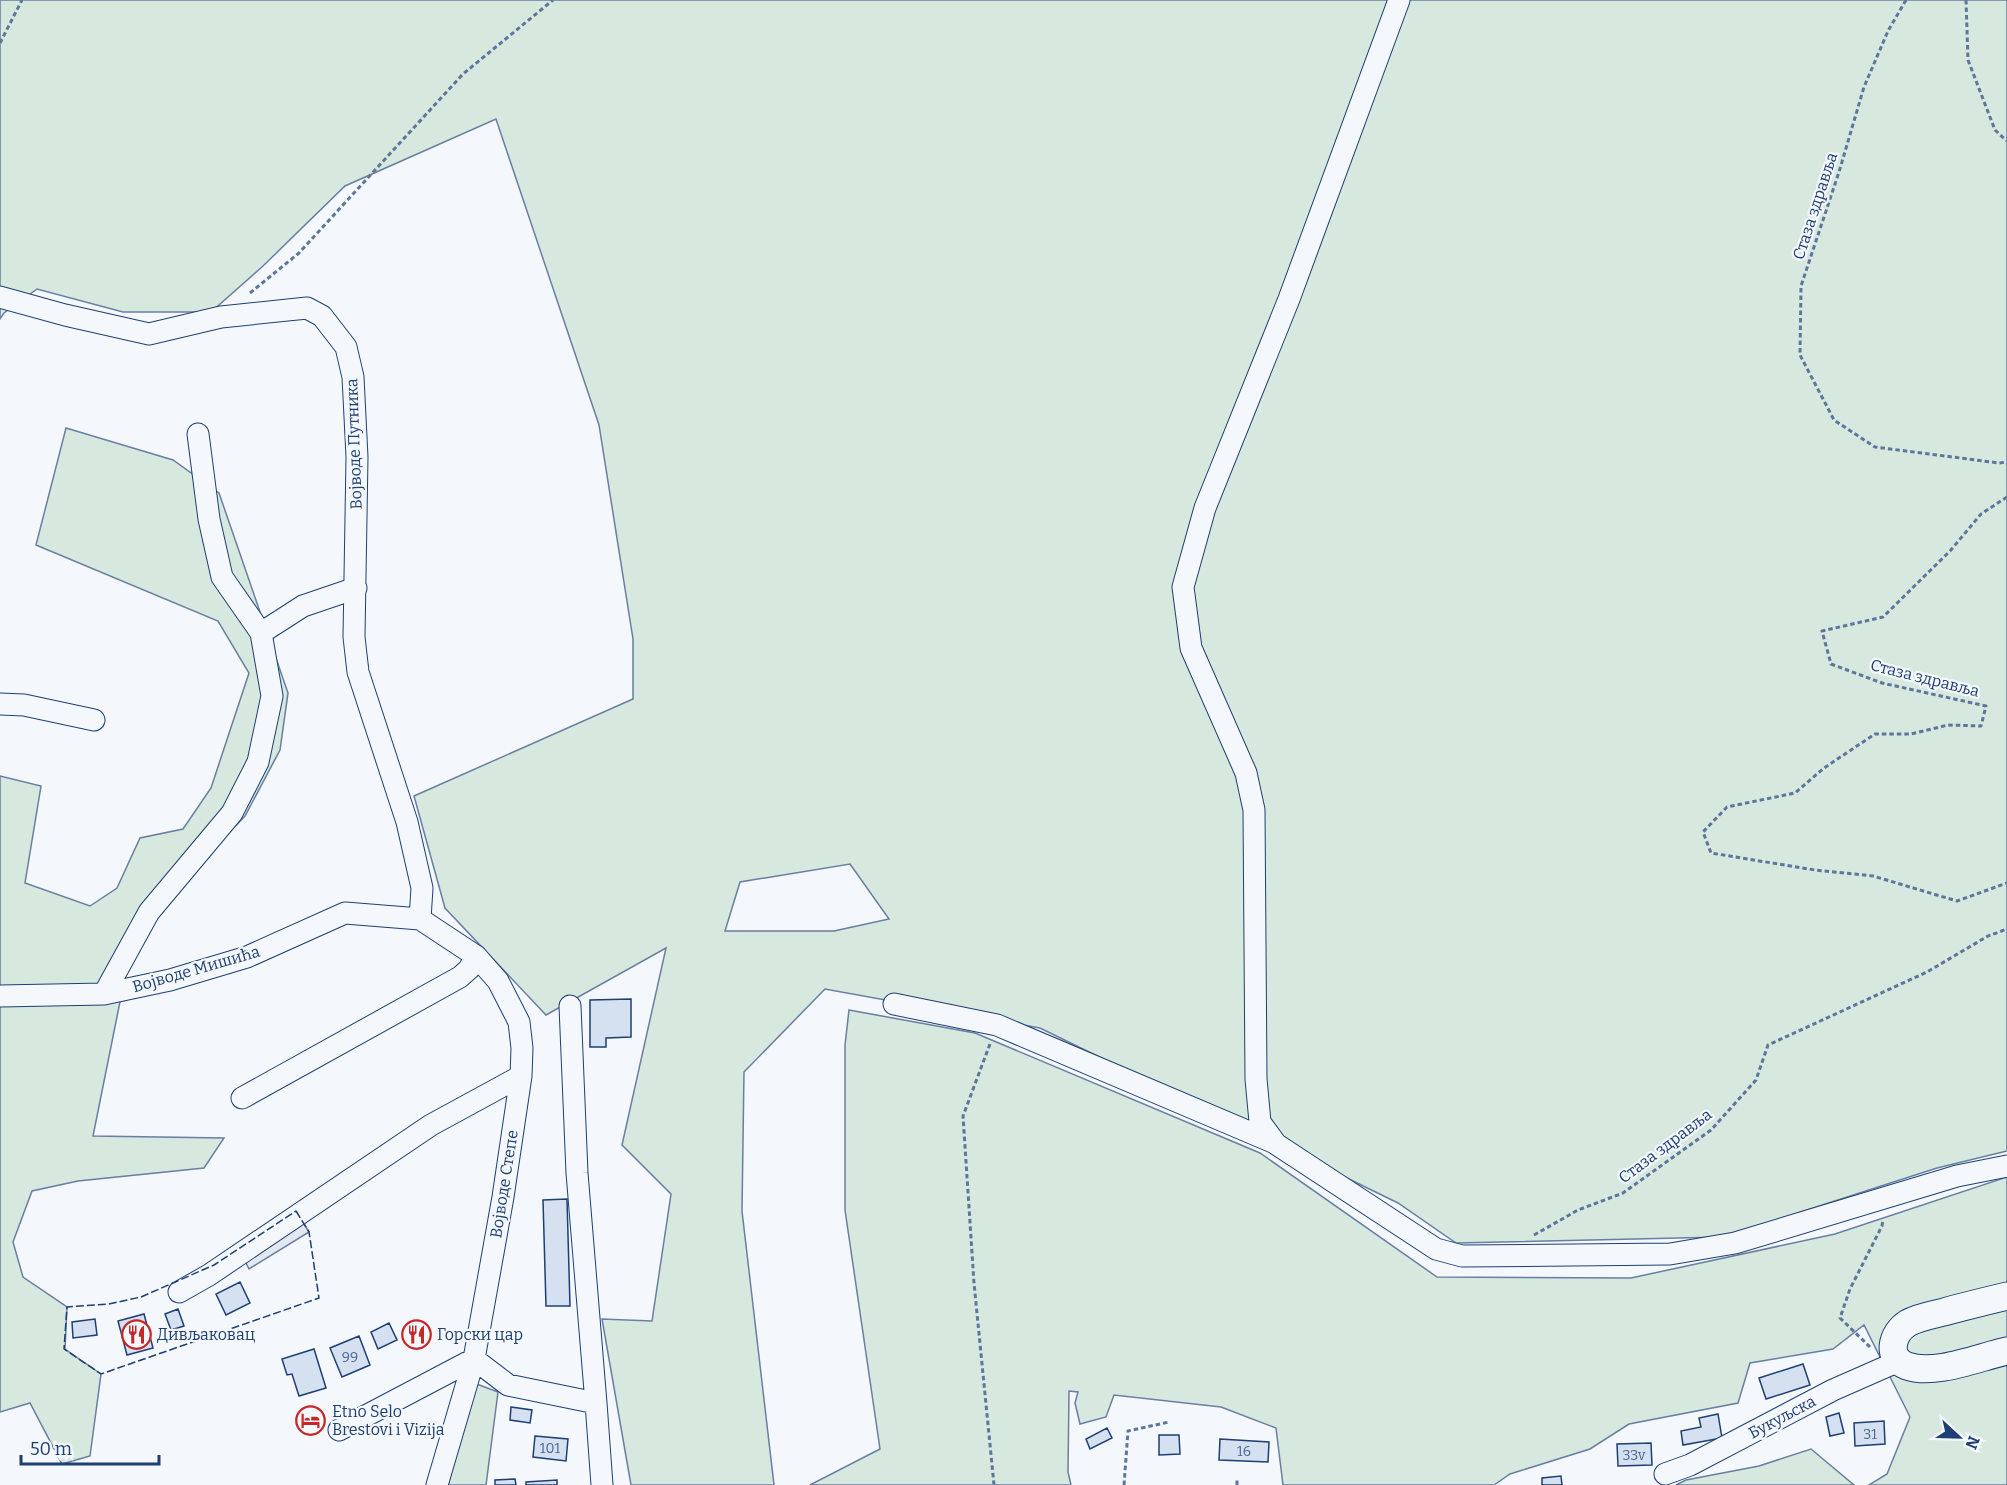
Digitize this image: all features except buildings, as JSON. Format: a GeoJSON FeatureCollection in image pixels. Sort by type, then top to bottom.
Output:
{"type":"FeatureCollection","features":[{"type":"Feature","properties":{"kind":"main road"},"geometry":{"type":"LineString","coordinates":[[2007,1296],[1917,1319],[1899,1330],[1894,1338],[1893,1364],[1915,1368],[1936,1368],[2007,1351]]}},
{"type":"Feature","properties":{"kind":"street"},"geometry":{"type":"LineString","coordinates":[[1276,1144],[1260,1122],[1256,1079],[1254,810],[1246,773],[1191,648],[1183,587],[1205,508],[1289,299],[1399,0]]}},
{"type":"Feature","properties":{"kind":"street","name":"Војводе Путника"},"geometry":{"type":"LineString","coordinates":[[0,297],[65,315],[149,334],[221,317],[307,308],[322,316],[346,347],[353,377],[357,457],[354,637],[358,672],[407,822],[422,888],[420,919]]}},
{"type":"Feature","properties":{"kind":"street"},"geometry":{"type":"LineString","coordinates":[[104,994],[149,912],[232,813],[258,762],[272,696],[261,633],[222,577],[209,519],[198,435]]}},
{"type":"Feature","properties":{"kind":"street"},"geometry":{"type":"LineString","coordinates":[[261,633],[303,606],[356,588]]}},
{"type":"Feature","properties":{"kind":"street"},"geometry":{"type":"LineString","coordinates":[[0,704],[24,705],[94,720]]}},
{"type":"Feature","properties":{"kind":"street","name":"Војводе Мишића"},"geometry":{"type":"LineString","coordinates":[[0,996],[104,994],[170,980],[247,957],[345,913],[420,919]]}},
{"type":"Feature","properties":{"kind":"street","name":"Војводе Степе"},"geometry":{"type":"LineString","coordinates":[[420,919],[476,956],[498,981],[519,1022],[522,1048],[521,1076],[503,1197],[474,1359],[437,1485]]}},
{"type":"Feature","properties":{"kind":"street"},"geometry":{"type":"LineString","coordinates":[[242,1098],[460,976],[469,969],[476,956]]}},
{"type":"Feature","properties":{"kind":"street"},"geometry":{"type":"LineString","coordinates":[[894,1004],[997,1025],[1276,1144],[1436,1248],[1462,1256],[1670,1254],[1735,1243],[1957,1176],[2007,1166]]}},
{"type":"Feature","properties":{"kind":"street"},"geometry":{"type":"LineString","coordinates":[[570,1006],[577,1173],[602,1485]]}},
{"type":"Feature","properties":{"kind":"street"},"geometry":{"type":"LineString","coordinates":[[179,1292],[209,1275],[431,1125],[521,1076]]}},
{"type":"Feature","properties":{"kind":"street"},"geometry":{"type":"LineString","coordinates":[[339,1430],[474,1359],[508,1385],[596,1403]]}},
{"type":"Feature","properties":{"kind":"street","name":"Букуљска"},"geometry":{"type":"LineString","coordinates":[[1665,1474],[1699,1460],[1833,1390],[1893,1364]]}},
{"type":"Feature","properties":{"kind":"path"},"geometry":{"type":"LineString","coordinates":[[0,43],[22,0]]}},
{"type":"Feature","properties":{"kind":"path"},"geometry":{"type":"LineString","coordinates":[[247,296],[299,253],[463,74],[553,0]]}},
{"type":"Feature","properties":{"kind":"path","name":"Стаза здравља"},"geometry":{"type":"LineString","coordinates":[[1906,0],[1888,31],[1864,87],[1839,172],[1801,286],[1800,355],[1834,420],[1875,447],[2007,462]]}},
{"type":"Feature","properties":{"kind":"path"},"geometry":{"type":"LineString","coordinates":[[1966,0],[1968,60],[1995,130],[2007,141]]}},
{"type":"Feature","properties":{"kind":"path","name":"Стаза здравља"},"geometry":{"type":"LineString","coordinates":[[2007,497],[1981,514],[1950,551],[1883,617],[1822,631],[1832,664],[1882,682],[1986,705],[1981,726],[1947,724],[1911,734],[1875,734],[1824,768],[1795,793],[1727,807],[1703,832],[1711,853],[1815,870],[1873,876],[1958,901],[2007,883]]}},
{"type":"Feature","properties":{"kind":"path","name":"Стаза здравља"},"geometry":{"type":"LineString","coordinates":[[1528,1238],[1578,1210],[1623,1193],[1710,1130],[1756,1080],[1768,1045],[1927,972],[1988,936],[2007,929]]}},
{"type":"Feature","properties":{"kind":"path"},"geometry":{"type":"LineString","coordinates":[[994,1485],[974,1284],[963,1116],[997,1025]]}},
{"type":"Feature","properties":{"kind":"path"},"geometry":{"type":"LineString","coordinates":[[1886,1197],[1882,1226],[1850,1289],[1840,1318],[1893,1364]]}},
{"type":"Feature","properties":{"kind":"path"},"geometry":{"type":"LineString","coordinates":[[1124,1485],[1128,1431],[1169,1422]]}},
{"type":"Feature","properties":{"kind":"path"},"geometry":{"type":"LineString","coordinates":[[1237,1485],[1238,1478]]}},
{"type":"Feature","properties":{"kind":"shaded area"},"geometry":{"type":"Polygon","coordinates":[[[0,0],[2007,0],[2007,1151],[1937,1168],[1723,1237],[1456,1243],[1398,1203],[1040,1028],[825,989],[744,1072],[742,1211],[774,1485],[631,1485],[602,1319],[652,1321],[671,1194],[622,1145],[666,948],[546,1015],[445,908],[414,796],[633,699],[633,639],[599,425],[496,119],[345,186],[263,266],[211,312],[123,312],[37,289],[4,313],[0,319],[0,0]],[[850,864],[740,882],[725,931],[834,931],[889,919],[850,864]]]}},
{"type":"Feature","properties":{"kind":"shaded area"},"geometry":{"type":"Polygon","coordinates":[[[66,428],[173,460],[219,493],[288,693],[280,750],[245,816],[174,889],[127,967],[93,1136],[224,1138],[204,1168],[78,1181],[32,1191],[13,1242],[23,1277],[67,1307],[65,1349],[101,1374],[90,1456],[62,1464],[30,1403],[0,1412],[0,776],[41,786],[25,883],[90,906],[117,888],[140,838],[183,829],[211,788],[249,673],[218,621],[36,545],[66,428]]]}},
{"type":"Feature","properties":{"kind":"shaded area"},"geometry":{"type":"Polygon","coordinates":[[[849,1010],[975,1033],[1260,1153],[1437,1277],[1631,1278],[1835,1234],[2007,1177],[2007,1485],[1869,1485],[1887,1474],[1910,1417],[1864,1325],[1833,1349],[1750,1363],[1738,1403],[1629,1424],[1590,1449],[1510,1474],[1494,1485],[1283,1485],[1276,1428],[1221,1407],[1114,1395],[1106,1417],[1080,1424],[1075,1403],[1078,1392],[1069,1391],[1068,1472],[1071,1485],[810,1485],[880,1449],[845,1210],[845,1045],[849,1010]]]}},
{"type":"Feature","properties":{"kind":"shaded area"},"geometry":{"type":"Polygon","coordinates":[[[298,1214],[309,1232],[249,1269],[241,1253],[298,1214]]]}},
{"type":"Feature","properties":{"kind":"shaded area"},"geometry":{"type":"Polygon","coordinates":[[[474,1383],[498,1392],[486,1485],[448,1485],[474,1383]]]}},
{"type":"Feature","properties":{"kind":"shaded area"},"geometry":{"type":"Polygon","coordinates":[[[1811,1449],[1854,1485],[1676,1485],[1686,1480],[1759,1466],[1811,1449]]]}},
{"type":"Feature","properties":{"kind":"fence"},"geometry":{"type":"LineString","coordinates":[[296,1211],[309,1232],[319,1298],[101,1374],[64,1349],[67,1307],[109,1304],[141,1297],[214,1265],[296,1211]]}},
{"type":"Feature","properties":{"kind":"place","name":"Дивљаковац"},"geometry":{"type":"Point","coordinates":[136,1334]}},
{"type":"Feature","properties":{"kind":"place","name":"Горски цар"},"geometry":{"type":"Point","coordinates":[416,1334]}},
{"type":"Feature","properties":{"kind":"place","name":"Etno Selo Brestovi i Vizija"},"geometry":{"type":"Point","coordinates":[311,1420]}}]}
